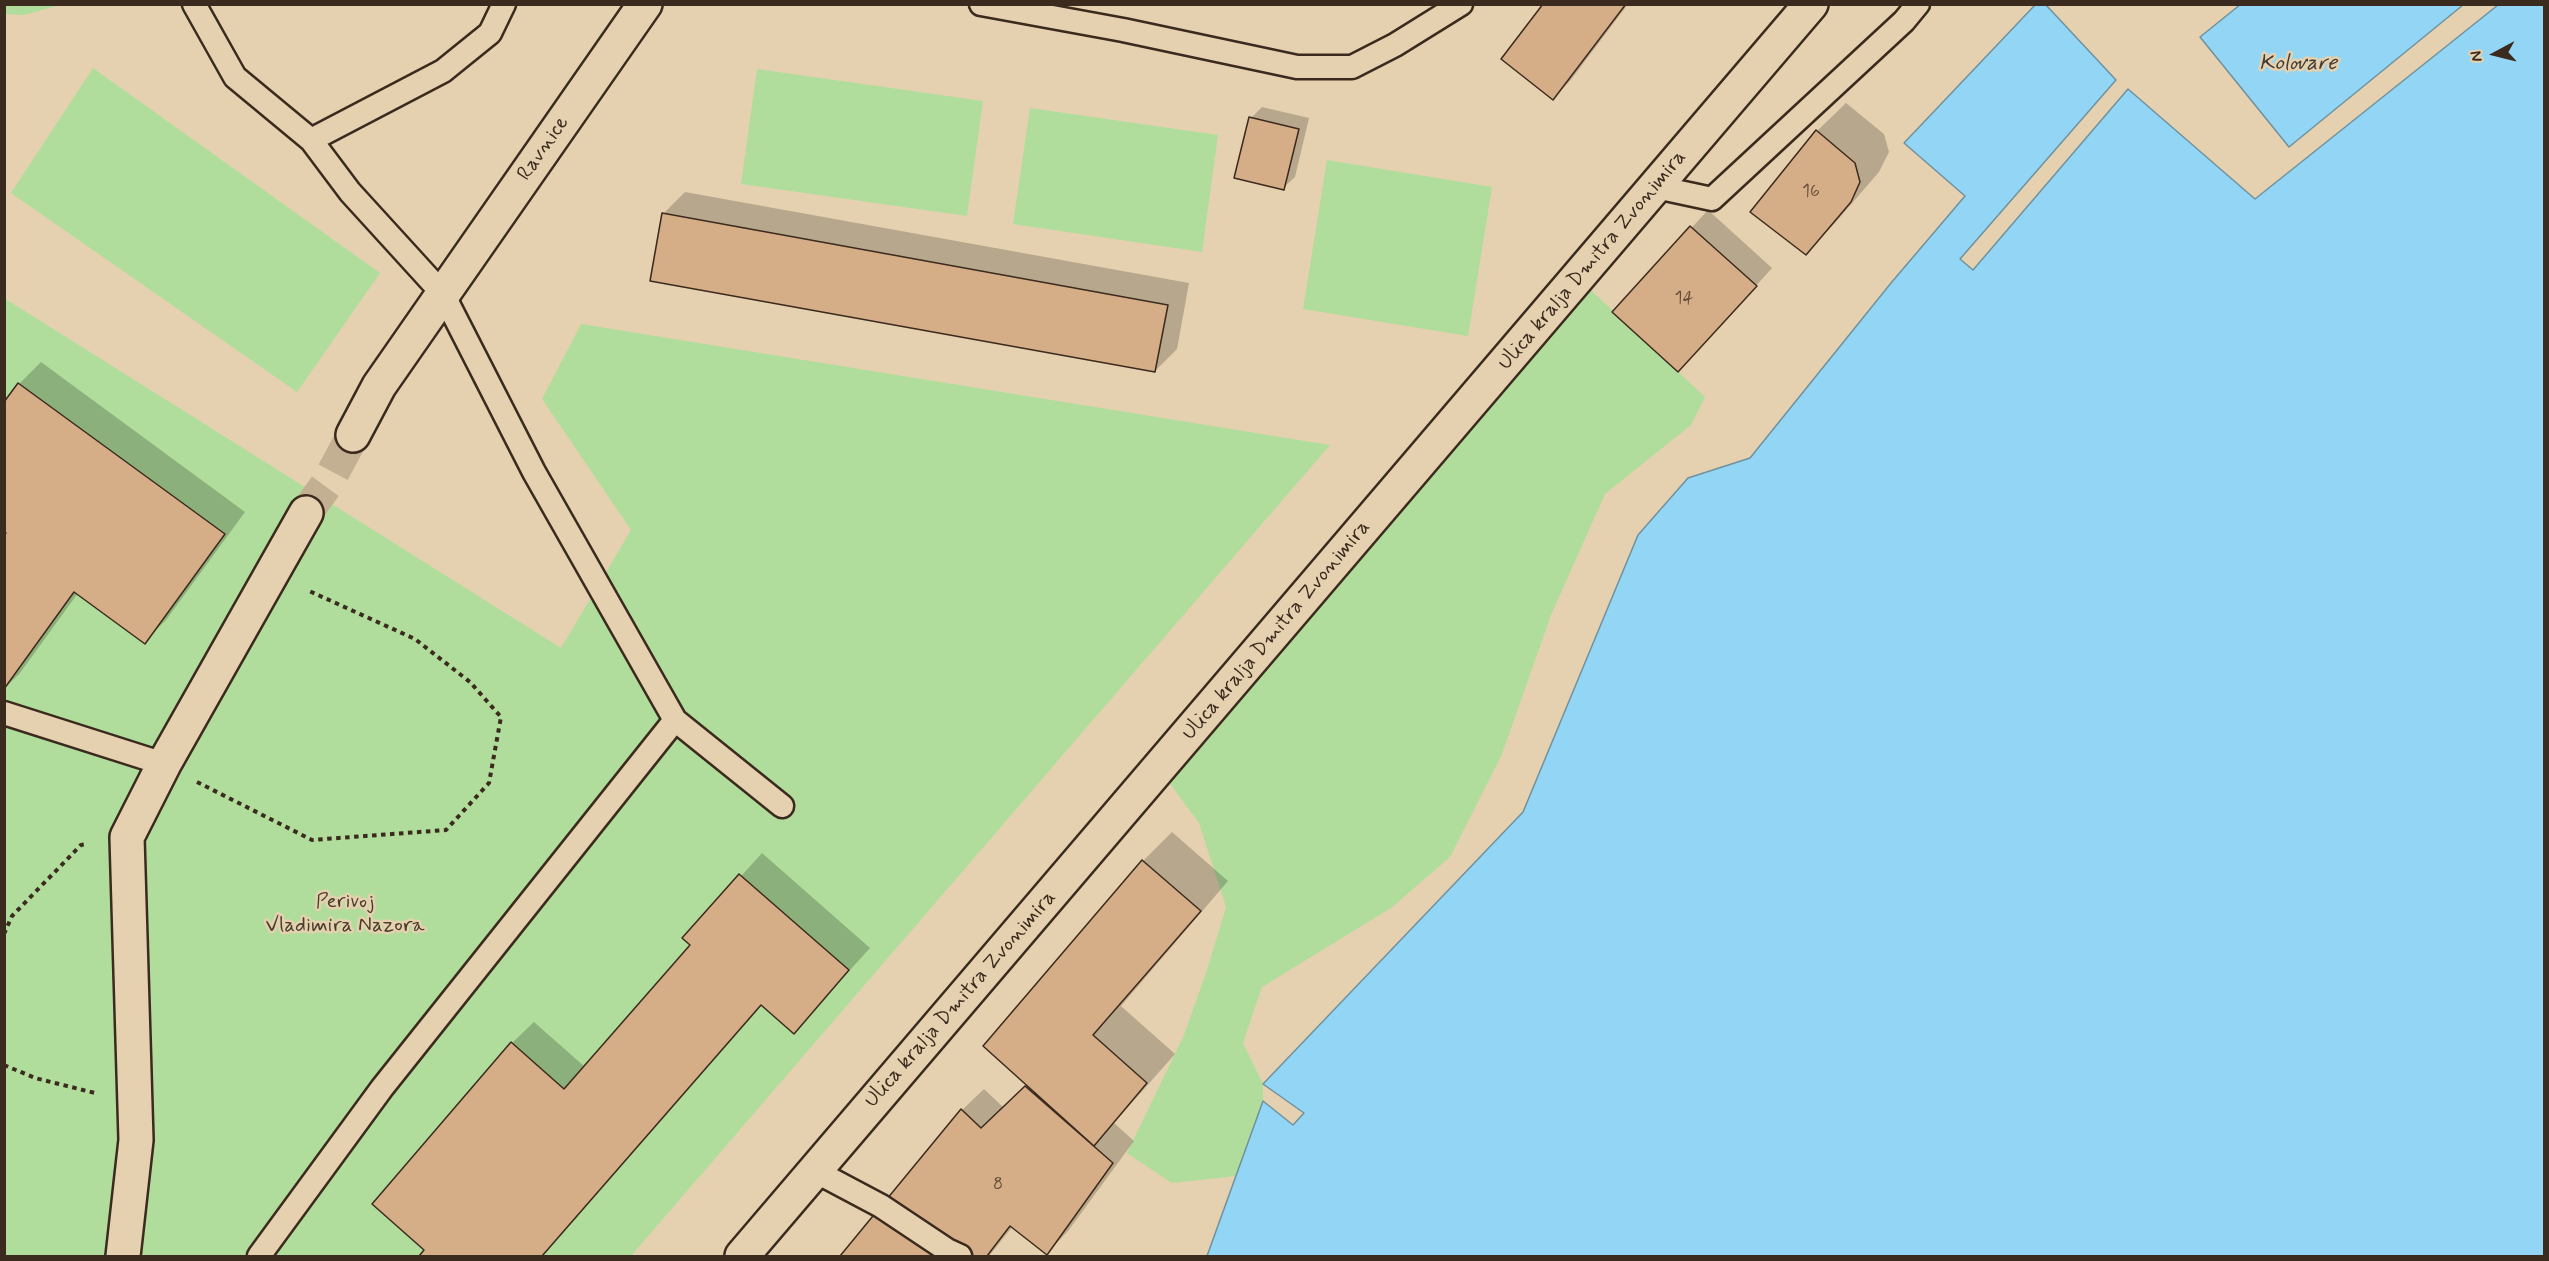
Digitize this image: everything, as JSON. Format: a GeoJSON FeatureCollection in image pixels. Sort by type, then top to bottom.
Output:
{"type":"FeatureCollection","features":[{"type":"Feature","properties":{"kind":"street","name":"Ravnice"},"geometry":{"type":"LineString","coordinates":[[353,435],[379,386],[645,4]]}},
{"type":"Feature","properties":{"kind":"street","name":"Ulica kralja Dmitra Zvonimira"},"geometry":{"type":"LineString","coordinates":[[742,1257],[1811,4]]}},
{"type":"Feature","properties":{"kind":"street"},"geometry":{"type":"LineString","coordinates":[[123,1257],[136,1140],[128,837],[164,764],[306,513]]}},
{"type":"Feature","properties":{"kind":"lane"},"geometry":{"type":"LineString","coordinates":[[194,4],[235,78],[311,140],[350,192],[443,294],[534,472],[675,720],[782,806]]}},
{"type":"Feature","properties":{"kind":"lane"},"geometry":{"type":"LineString","coordinates":[[311,140],[443,70],[490,33],[504,4]]}},
{"type":"Feature","properties":{"kind":"lane"},"geometry":{"type":"LineString","coordinates":[[981,4],[1123,30],[1297,67],[1353,67],[1395,45],[1461,4]]}},
{"type":"Feature","properties":{"kind":"lane"},"geometry":{"type":"LineString","coordinates":[[1656,187],[1712,199],[1904,21],[1918,4]]}},
{"type":"Feature","properties":{"kind":"lane"},"geometry":{"type":"LineString","coordinates":[[4,713],[164,764]]}},
{"type":"Feature","properties":{"kind":"lane"},"geometry":{"type":"LineString","coordinates":[[259,1257],[382,1088],[675,720]]}},
{"type":"Feature","properties":{"kind":"lane"},"geometry":{"type":"LineString","coordinates":[[815,1171],[881,1206],[960,1257]]}},
{"type":"Feature","properties":{"kind":"path"},"geometry":{"type":"LineString","coordinates":[[164,764],[312,840],[446,830],[489,783],[501,717],[470,682],[415,639],[271,574]]}},
{"type":"Feature","properties":{"kind":"path"},"geometry":{"type":"LineString","coordinates":[[4,934],[12,916],[81,845],[128,837]]}},
{"type":"Feature","properties":{"kind":"path"},"geometry":{"type":"LineString","coordinates":[[4,1065],[35,1078],[135,1102]]}},
{"type":"Feature","properties":{"kind":"green space"},"geometry":{"type":"Polygon","coordinates":[[[5,4],[60,5],[24,15],[5,14],[5,4]]]}},
{"type":"Feature","properties":{"kind":"green space"},"geometry":{"type":"Polygon","coordinates":[[[93,68],[380,273],[297,392],[11,193],[93,68]]]}},
{"type":"Feature","properties":{"kind":"green space"},"geometry":{"type":"Polygon","coordinates":[[[757,69],[983,101],[967,216],[741,184],[757,69]]]}},
{"type":"Feature","properties":{"kind":"green space"},"geometry":{"type":"Polygon","coordinates":[[[1030,108],[1218,135],[1202,252],[1013,224],[1030,108]]]}},
{"type":"Feature","properties":{"kind":"green space"},"geometry":{"type":"Polygon","coordinates":[[[1327,160],[1492,187],[1468,336],[1303,309],[1327,160]]]}},
{"type":"Feature","properties":{"kind":"green space"},"geometry":{"type":"Polygon","coordinates":[[[1578,278],[1705,397],[1691,425],[1605,494],[1551,615],[1502,754],[1450,857],[1391,908],[1262,987],[1243,1043],[1263,1084],[1263,1101],[1236,1176],[1172,1183],[1127,1153],[1184,1035],[1226,907],[1199,823],[1159,769],[1578,278]]]}},
{"type":"Feature","properties":{"kind":"green space","name":"Perivoj Vladimira Nazora"},"geometry":{"type":"Polygon","coordinates":[[[4,298],[561,648],[631,530],[542,399],[581,324],[1330,445],[631,1256],[5,1256],[4,298]]]}},
{"type":"Feature","properties":{"kind":"water","name":"Kolovare"},"geometry":{"type":"Polygon","coordinates":[[[2241,4],[2463,5],[2289,147],[2200,37],[2241,4]]]}},
{"type":"Feature","properties":{"kind":"water"},"geometry":{"type":"Polygon","coordinates":[[[2035,5],[2046,5],[2116,80],[1960,259],[1973,270],[2128,89],[2255,199],[2498,5],[2544,5],[2544,1256],[1207,1256],[1263,1101],[1293,1125],[1304,1113],[1263,1084],[1523,812],[1638,535],[1688,478],[1750,458],[1891,283],[1965,196],[1904,143],[2035,5]]]}},
{"type":"Feature","properties":{"kind":"building"},"geometry":{"type":"Polygon","coordinates":[[[1543,4],[1626,4],[1553,100],[1501,59],[1543,4]]]}},
{"type":"Feature","properties":{"kind":"building"},"geometry":{"type":"Polygon","coordinates":[[[1249,117],[1299,129],[1284,190],[1234,178],[1249,117]]]}},
{"type":"Feature","properties":{"kind":"building"},"geometry":{"type":"Polygon","coordinates":[[[1816,130],[1855,163],[1860,182],[1851,202],[1806,255],[1750,212],[1816,130]]]}},
{"type":"Feature","properties":{"kind":"building"},"geometry":{"type":"Polygon","coordinates":[[[662,213],[1168,305],[1155,372],[650,281],[662,213]]]}},
{"type":"Feature","properties":{"kind":"building"},"geometry":{"type":"Polygon","coordinates":[[[1690,226],[1757,286],[1678,372],[1612,312],[1690,226]]]}},
{"type":"Feature","properties":{"kind":"building"},"geometry":{"type":"Polygon","coordinates":[[[18,383],[225,534],[145,644],[74,592],[4,689],[4,535],[6,533],[4,531],[4,402],[18,383]]]}},
{"type":"Feature","properties":{"kind":"building"},"geometry":{"type":"Polygon","coordinates":[[[1142,860],[1201,911],[1093,1035],[1147,1083],[1094,1146],[983,1046],[1142,860]]]}},
{"type":"Feature","properties":{"kind":"building"},"geometry":{"type":"Polygon","coordinates":[[[739,874],[849,970],[794,1034],[761,1005],[542,1256],[419,1256],[424,1250],[372,1204],[511,1042],[564,1089],[690,945],[682,938],[739,874]]]}},
{"type":"Feature","properties":{"kind":"building"},"geometry":{"type":"Polygon","coordinates":[[[1025,1086],[1113,1163],[1047,1255],[1010,1226],[987,1256],[840,1256],[961,1109],[981,1128],[1025,1086]]]}},
{"type":"Feature","properties":{"kind":"tunnel"},"geometry":{"type":"LineString","coordinates":[[306,513],[327,484],[353,435]]}}]}
